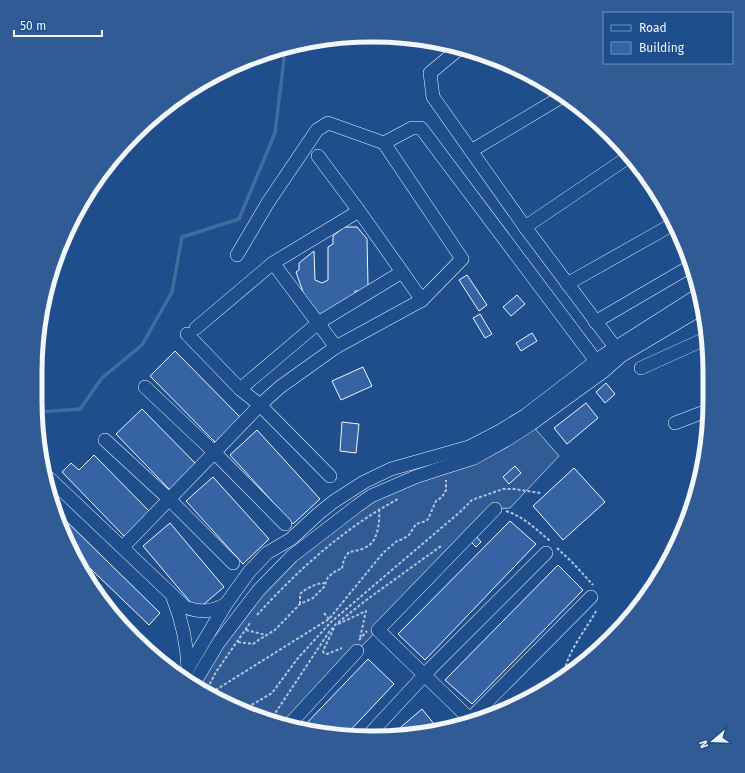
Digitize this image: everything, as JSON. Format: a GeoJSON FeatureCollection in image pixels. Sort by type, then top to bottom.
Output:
{"type":"FeatureCollection","features":[{"type":"Feature","properties":{"kind":"street"},"geometry":{"type":"LineString","coordinates":[[455,52],[430,73],[433,97],[525,227],[615,347]]}},
{"type":"Feature","properties":{"kind":"street"},"geometry":{"type":"LineString","coordinates":[[471,151],[558,99]]}},
{"type":"Feature","properties":{"kind":"street"},"geometry":{"type":"LineString","coordinates":[[123,547],[260,405],[280,387],[336,348],[422,300],[462,259],[384,143],[328,123],[317,130],[267,204],[237,255]]}},
{"type":"Feature","properties":{"kind":"street"},"geometry":{"type":"LineString","coordinates":[[384,143],[412,128],[421,128],[596,361]]}},
{"type":"Feature","properties":{"kind":"street"},"geometry":{"type":"LineString","coordinates":[[318,156],[422,300]]}},
{"type":"Feature","properties":{"kind":"street"},"geometry":{"type":"LineString","coordinates":[[525,227],[625,159]]}},
{"type":"Feature","properties":{"kind":"street"},"geometry":{"type":"LineString","coordinates":[[330,476],[260,405],[240,389],[192,331],[273,264],[359,211]]}},
{"type":"Feature","properties":{"kind":"street"},"geometry":{"type":"LineString","coordinates":[[567,284],[669,226]]}},
{"type":"Feature","properties":{"kind":"street"},"geometry":{"type":"LineString","coordinates":[[273,264],[336,348]]}},
{"type":"Feature","properties":{"kind":"street"},"geometry":{"type":"LineString","coordinates":[[595,322],[686,269]]}},
{"type":"Feature","properties":{"kind":"street"},"geometry":{"type":"LineString","coordinates":[[240,389],[318,323],[402,272]]}},
{"type":"Feature","properties":{"kind":"street"},"geometry":{"type":"LineString","coordinates":[[186,673],[226,604],[249,572],[267,553],[278,548],[291,539],[318,514],[364,482],[404,465],[469,447],[500,431],[526,416],[615,347],[694,297]]}},
{"type":"Feature","properties":{"kind":"street"},"geometry":{"type":"LineString","coordinates":[[196,680],[227,630],[258,591],[289,559],[322,531],[371,496],[415,477],[474,458],[508,439],[604,371],[621,356],[697,311]]}},
{"type":"Feature","properties":{"kind":"street"},"geometry":{"type":"LineString","coordinates":[[641,368],[701,341]]}},
{"type":"Feature","properties":{"kind":"street"},"geometry":{"type":"LineString","coordinates":[[145,388],[214,452],[285,524]]}},
{"type":"Feature","properties":{"kind":"street"},"geometry":{"type":"LineString","coordinates":[[675,423],[702,413]]}},
{"type":"Feature","properties":{"kind":"street"},"geometry":{"type":"LineString","coordinates":[[105,440],[169,499],[233,563]]}},
{"type":"Feature","properties":{"kind":"street"},"geometry":{"type":"LineString","coordinates":[[404,465],[415,477]]}},
{"type":"Feature","properties":{"kind":"street"},"geometry":{"type":"LineString","coordinates":[[52,481],[186,607],[196,611],[206,612],[217,609],[226,604]]}},
{"type":"Feature","properties":{"kind":"street"},"geometry":{"type":"LineString","coordinates":[[468,717],[378,630],[495,509]]}},
{"type":"Feature","properties":{"kind":"street"},"geometry":{"type":"LineString","coordinates":[[278,548],[283,550],[289,559]]}},
{"type":"Feature","properties":{"kind":"street"},"geometry":{"type":"LineString","coordinates":[[373,731],[424,676],[546,553]]}},
{"type":"Feature","properties":{"kind":"street"},"geometry":{"type":"LineString","coordinates":[[171,594],[185,637],[186,673]]}},
{"type":"Feature","properties":{"kind":"street"},"geometry":{"type":"LineString","coordinates":[[478,713],[595,597]]}},
{"type":"Feature","properties":{"kind":"street"},"geometry":{"type":"LineString","coordinates":[[292,721],[354,646]]}},
{"type":"Feature","properties":{"kind":"path"},"geometry":{"type":"LineString","coordinates":[[214,691],[329,619],[390,547],[409,535],[416,524],[428,519],[436,501],[442,497],[446,490],[446,475]]}},
{"type":"Feature","properties":{"kind":"path"},"geometry":{"type":"LineString","coordinates":[[248,707],[272,692],[298,658],[331,622],[460,512],[472,500],[503,489],[541,493]]}},
{"type":"Feature","properties":{"kind":"path"},"geometry":{"type":"LineString","coordinates":[[208,687],[216,672],[254,618],[281,589],[318,555],[365,518],[399,498]]}},
{"type":"Feature","properties":{"kind":"path"},"geometry":{"type":"LineString","coordinates":[[495,509],[516,515],[531,524],[572,562],[595,597],[592,619],[575,646],[564,670]]}},
{"type":"Feature","properties":{"kind":"path"},"geometry":{"type":"LineString","coordinates":[[238,642],[253,644],[266,634],[275,630],[300,604],[313,598],[324,587],[328,577],[337,570],[342,570],[344,559],[349,552],[369,546],[374,538],[380,519],[378,510]]}},
{"type":"Feature","properties":{"kind":"path"},"geometry":{"type":"LineString","coordinates":[[274,716],[335,625],[365,601],[441,546]]}},
{"type":"Feature","properties":{"kind":"path"},"geometry":{"type":"LineString","coordinates":[[300,604],[300,594],[304,590],[322,583],[326,583]]}},
{"type":"Feature","properties":{"kind":"path"},"geometry":{"type":"LineString","coordinates":[[366,611],[354,646],[327,654],[324,653],[335,625],[366,611]]}},
{"type":"Feature","properties":{"kind":"path"},"geometry":{"type":"LineString","coordinates":[[324,613],[335,625]]}},
{"type":"Feature","properties":{"kind":"path"},"geometry":{"type":"LineString","coordinates":[[246,630],[266,634]]}},
{"type":"Feature","properties":{"kind":"shaded area"},"geometry":{"type":"Polygon","coordinates":[[[531,424],[559,456],[510,508],[495,509],[357,651],[292,721],[246,706],[226,697],[196,680],[258,591],[357,506],[531,424]]]}},
{"type":"Feature","properties":{"kind":"building"},"geometry":{"type":"Polygon","coordinates":[[[344,227],[357,227],[367,239],[368,286],[362,291],[355,291],[355,297],[320,320],[304,295],[296,272],[299,270],[299,263],[314,251],[315,280],[322,283],[328,280],[328,247],[333,244],[333,236],[344,227]]]}},
{"type":"Feature","properties":{"kind":"building"},"geometry":{"type":"Polygon","coordinates":[[[467,275],[487,305],[479,311],[459,280],[467,275]]]}},
{"type":"Feature","properties":{"kind":"building"},"geometry":{"type":"Polygon","coordinates":[[[517,295],[525,304],[511,316],[503,307],[517,295]]]}},
{"type":"Feature","properties":{"kind":"building"},"geometry":{"type":"Polygon","coordinates":[[[480,314],[492,334],[485,338],[473,318],[480,314]]]}},
{"type":"Feature","properties":{"kind":"building"},"geometry":{"type":"Polygon","coordinates":[[[532,333],[537,341],[521,351],[516,343],[532,333]]]}},
{"type":"Feature","properties":{"kind":"building"},"geometry":{"type":"Polygon","coordinates":[[[175,351],[240,417],[215,442],[150,376],[175,351]]]}},
{"type":"Feature","properties":{"kind":"building"},"geometry":{"type":"Polygon","coordinates":[[[363,367],[372,386],[341,400],[332,381],[363,367]]]}},
{"type":"Feature","properties":{"kind":"building"},"geometry":{"type":"Polygon","coordinates":[[[606,383],[615,394],[605,403],[596,392],[606,383]]]}},
{"type":"Feature","properties":{"kind":"building"},"geometry":{"type":"Polygon","coordinates":[[[586,403],[598,418],[567,444],[554,428],[586,403]]]}},
{"type":"Feature","properties":{"kind":"building"},"geometry":{"type":"Polygon","coordinates":[[[142,409],[196,464],[170,490],[116,434],[142,409]]]}},
{"type":"Feature","properties":{"kind":"building"},"geometry":{"type":"Polygon","coordinates":[[[342,422],[359,424],[356,453],[340,451],[342,422]]]}},
{"type":"Feature","properties":{"kind":"building"},"geometry":{"type":"Polygon","coordinates":[[[257,430],[320,499],[293,524],[230,455],[257,430]]]}},
{"type":"Feature","properties":{"kind":"building"},"geometry":{"type":"Polygon","coordinates":[[[94,455],[150,512],[125,537],[62,472],[71,463],[79,470],[94,455]]]}},
{"type":"Feature","properties":{"kind":"building"},"geometry":{"type":"Polygon","coordinates":[[[515,466],[521,473],[509,484],[503,477],[515,466]]]}},
{"type":"Feature","properties":{"kind":"building"},"geometry":{"type":"Polygon","coordinates":[[[574,468],[605,502],[563,540],[533,506],[574,468]]]}},
{"type":"Feature","properties":{"kind":"building"},"geometry":{"type":"Polygon","coordinates":[[[213,477],[269,539],[243,564],[186,501],[213,477]]]}},
{"type":"Feature","properties":{"kind":"building"},"geometry":{"type":"Polygon","coordinates":[[[64,519],[160,613],[149,625],[84,563],[64,519]]]}},
{"type":"Feature","properties":{"kind":"building"},"geometry":{"type":"Polygon","coordinates":[[[510,521],[536,544],[425,660],[398,634],[510,521]]]}},
{"type":"Feature","properties":{"kind":"building"},"geometry":{"type":"Polygon","coordinates":[[[170,523],[224,587],[197,610],[143,546],[170,523]]]}},
{"type":"Feature","properties":{"kind":"building"},"geometry":{"type":"Polygon","coordinates":[[[476,536],[481,542],[476,547],[470,541],[476,536]]]}},
{"type":"Feature","properties":{"kind":"building"},"geometry":{"type":"Polygon","coordinates":[[[558,565],[583,590],[472,704],[445,680],[558,565]]]}},
{"type":"Feature","properties":{"kind":"building"},"geometry":{"type":"Polygon","coordinates":[[[368,659],[394,684],[351,730],[305,724],[368,659]]]}},
{"type":"Feature","properties":{"kind":"building"},"geometry":{"type":"Polygon","coordinates":[[[422,709],[435,725],[416,728],[398,730],[422,709]]]}},
{"type":"Feature","properties":{"kind":"waterway"},"geometry":{"type":"LineString","coordinates":[[43,412],[80,409],[102,378],[142,345],[172,292],[182,237],[239,219],[275,133],[284,59],[283,54]]}},
{"type":"Feature","properties":{"kind":"waterway"},"geometry":{"type":"LineString","coordinates":[[652,577],[653,571]]}}]}
